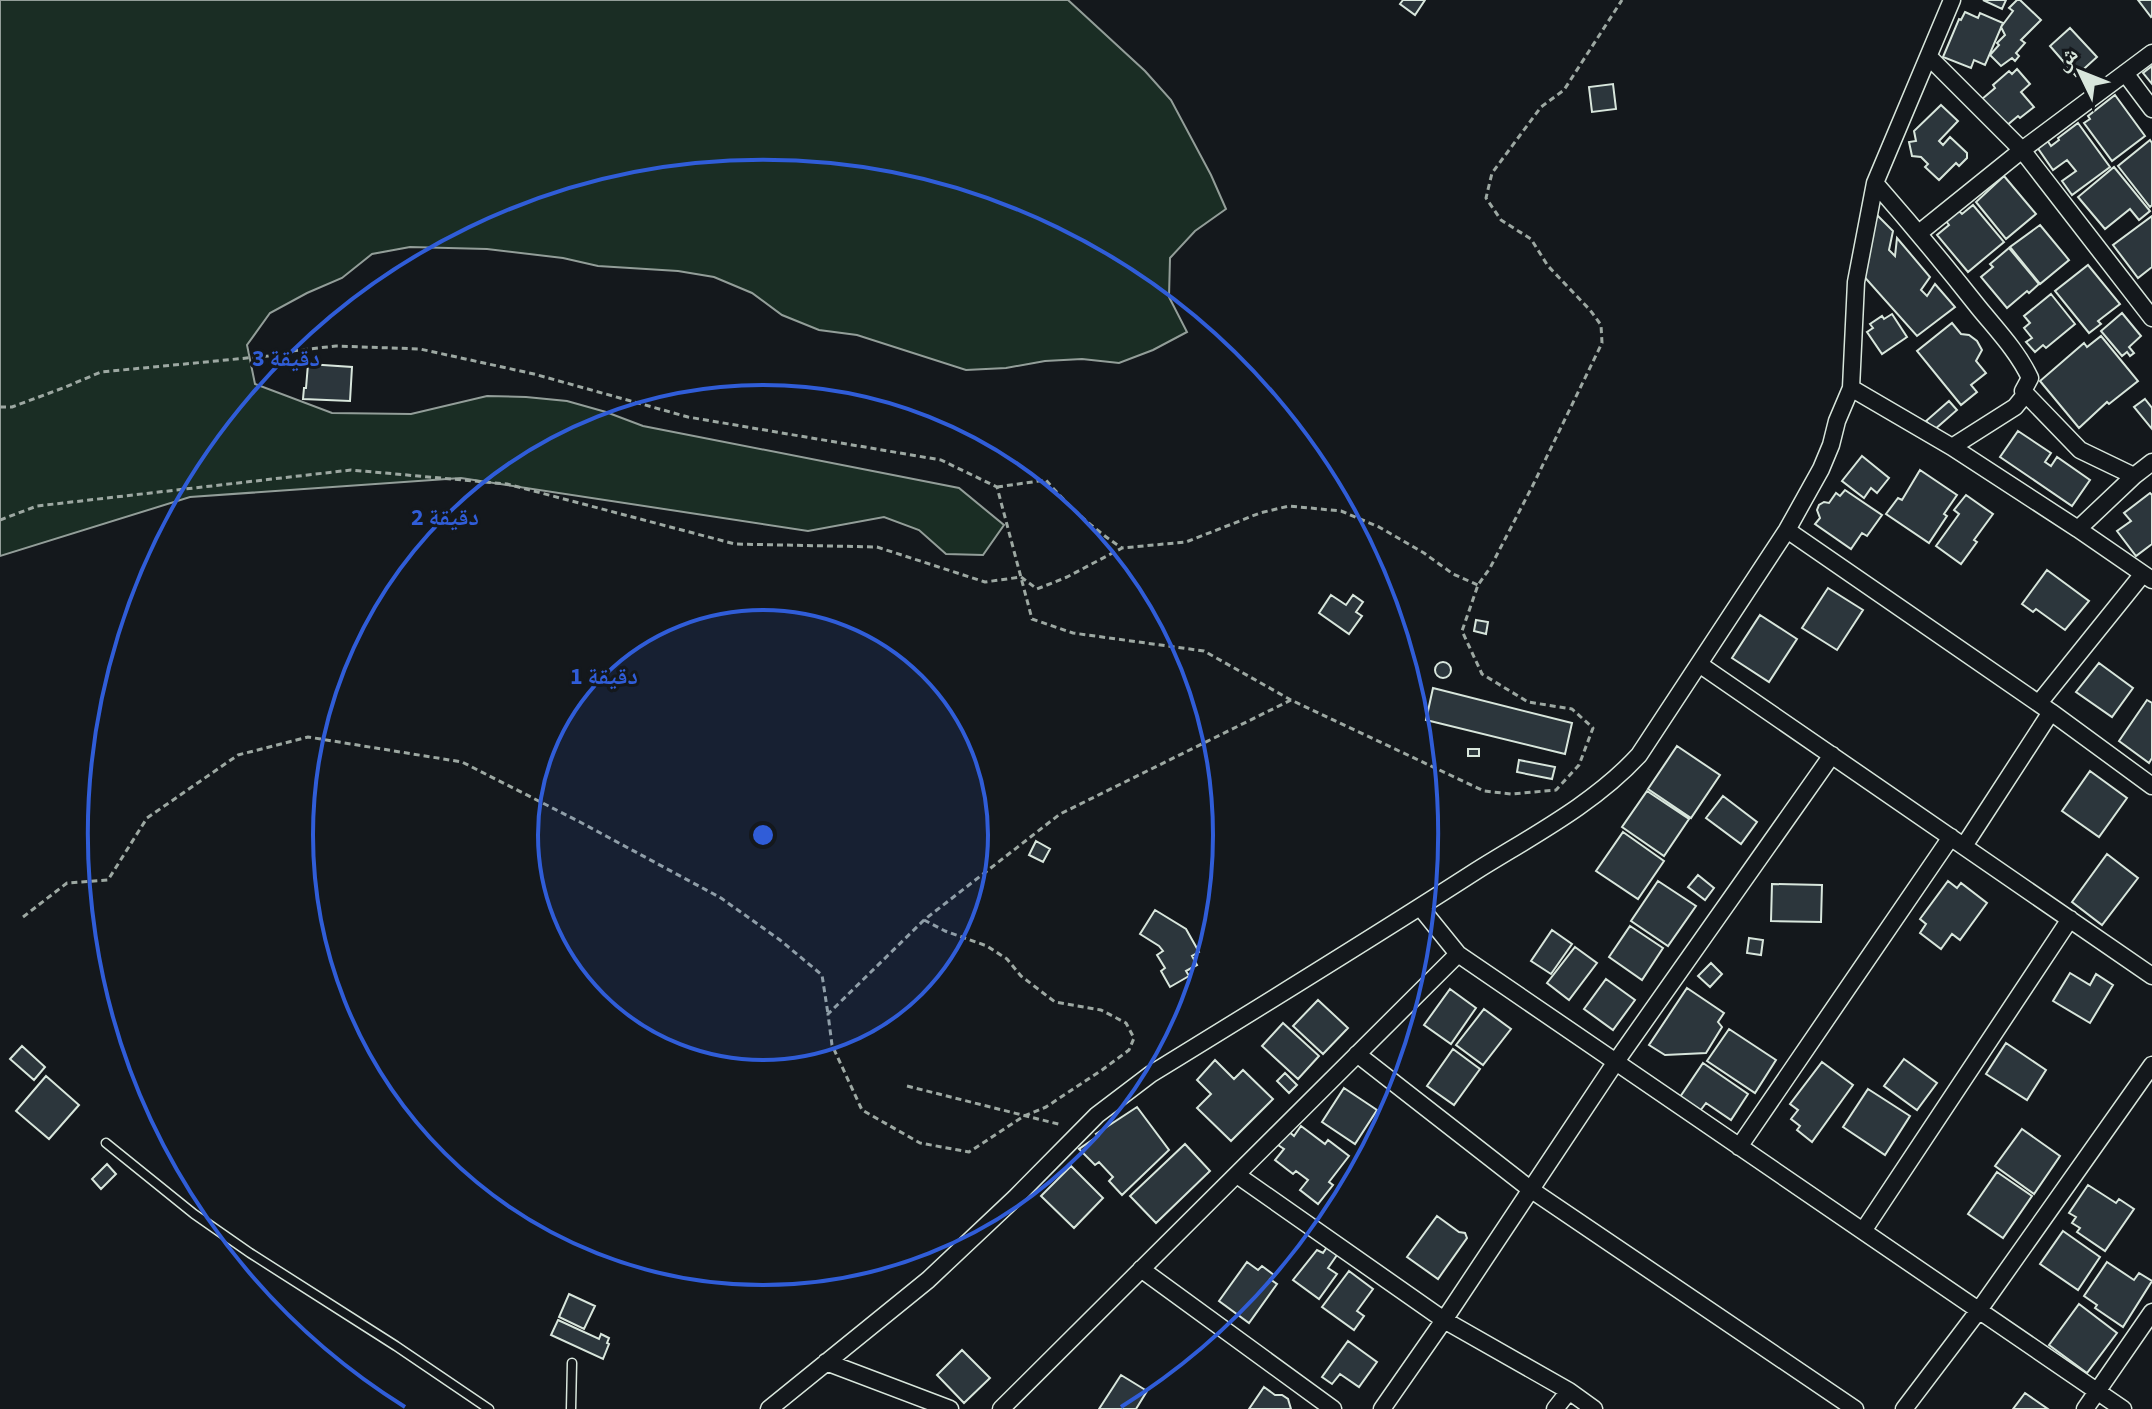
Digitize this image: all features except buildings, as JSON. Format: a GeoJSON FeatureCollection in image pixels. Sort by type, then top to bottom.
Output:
{"type":"FeatureCollection","features":[{"type":"Feature","properties":{"kind":"street"},"geometry":{"type":"LineString","coordinates":[[769,1409],[928,1280],[1113,1101],[1151,1074],[1568,813],[1614,780],[1648,742],[1787,530],[1831,445],[1851,388],[1856,282],[1875,183],[1952,0]]}},
{"type":"Feature","properties":{"kind":"street"},"geometry":{"type":"LineString","coordinates":[[1919,233],[2022,150],[2152,53]]}},
{"type":"Feature","properties":{"kind":"street"},"geometry":{"type":"LineString","coordinates":[[1929,57],[2022,150],[2152,318]]}},
{"type":"Feature","properties":{"kind":"street"},"geometry":{"type":"LineString","coordinates":[[2125,73],[2152,109]]}},
{"type":"Feature","properties":{"kind":"street"},"geometry":{"type":"LineString","coordinates":[[1875,183],[2021,360],[2030,378],[2023,391],[2024,396],[2015,407],[1952,447]]}},
{"type":"Feature","properties":{"kind":"street"},"geometry":{"type":"LineString","coordinates":[[1739,1147],[1958,842],[2045,707],[2147,578],[1952,447],[1851,388]]}},
{"type":"Feature","properties":{"kind":"street"},"geometry":{"type":"LineString","coordinates":[[2023,391],[2080,450],[2134,476]]}},
{"type":"Feature","properties":{"kind":"street"},"geometry":{"type":"LineString","coordinates":[[2078,529],[2152,462]]}},
{"type":"Feature","properties":{"kind":"street"},"geometry":{"type":"LineString","coordinates":[[1787,530],[2045,707],[2152,786]]}},
{"type":"Feature","properties":{"kind":"street"},"geometry":{"type":"LineString","coordinates":[[1699,664],[2152,976]]}},
{"type":"Feature","properties":{"kind":"street"},"geometry":{"type":"LineString","coordinates":[[1382,1409],[1615,1063],[1832,755]]}},
{"type":"Feature","properties":{"kind":"street"},"geometry":{"type":"LineString","coordinates":[[1420,907],[1458,954],[2123,1409]]}},
{"type":"Feature","properties":{"kind":"street"},"geometry":{"type":"LineString","coordinates":[[1863,1231],[2070,919]]}},
{"type":"Feature","properties":{"kind":"street"},"geometry":{"type":"LineString","coordinates":[[1001,1409],[1458,954]]}},
{"type":"Feature","properties":{"kind":"street"},"geometry":{"type":"LineString","coordinates":[[1357,1054],[1530,1189],[1855,1409]]}},
{"type":"Feature","properties":{"kind":"street"},"geometry":{"type":"LineString","coordinates":[[1904,1409],[1979,1310],[2152,1065]]}},
{"type":"Feature","properties":{"kind":"street"},"geometry":{"type":"LineString","coordinates":[[1237,1175],[1444,1320],[1569,1391],[1594,1409]]}},
{"type":"Feature","properties":{"kind":"street"},"geometry":{"type":"LineString","coordinates":[[1141,1269],[1333,1409]]}},
{"type":"Feature","properties":{"kind":"street"},"geometry":{"type":"LineString","coordinates":[[2085,1409],[2152,1312]]}},
{"type":"Feature","properties":{"kind":"street"},"geometry":{"type":"LineString","coordinates":[[826,1362],[950,1409]]}},
{"type":"Feature","properties":{"kind":"street"},"geometry":{"type":"LineString","coordinates":[[1555,1409],[1569,1391]]}},
{"type":"Feature","properties":{"kind":"lane"},"geometry":{"type":"LineString","coordinates":[[106,1143],[194,1214],[250,1253],[489,1409]]}},
{"type":"Feature","properties":{"kind":"lane"},"geometry":{"type":"LineString","coordinates":[[571,1409],[572,1363]]}},
{"type":"Feature","properties":{"kind":"path"},"geometry":{"type":"LineString","coordinates":[[997,487],[1032,619],[1073,633],[1204,651],[1291,700],[1484,791],[1511,794],[1556,790],[1579,765],[1593,728],[1572,709],[1528,702],[1482,674],[1462,631],[1478,585],[1533,485],[1602,343],[1601,325],[1548,266],[1531,239],[1501,220],[1486,198],[1492,173],[1541,107],[1564,90],[1622,0]]}},
{"type":"Feature","properties":{"kind":"path"},"geometry":{"type":"LineString","coordinates":[[0,407],[12,407],[101,372],[268,356],[336,346],[420,349],[534,374],[688,417],[941,460],[997,487],[1046,480],[1066,503],[1122,548]]}},
{"type":"Feature","properties":{"kind":"path"},"geometry":{"type":"LineString","coordinates":[[0,520],[37,506],[351,470],[507,484],[735,544],[877,547],[985,582],[1021,577],[1037,589],[1122,548],[1186,542],[1260,513],[1289,506],[1341,511],[1379,527],[1453,574],[1478,585]]}},
{"type":"Feature","properties":{"kind":"path"},"geometry":{"type":"LineString","coordinates":[[828,1014],[924,920],[1060,814],[1291,700]]}},
{"type":"Feature","properties":{"kind":"path"},"geometry":{"type":"LineString","coordinates":[[23,917],[67,883],[108,880],[147,818],[238,755],[308,737],[462,762],[721,898],[822,975],[832,1045],[862,1110],[920,1143],[969,1152],[1024,1116],[1046,1107],[1129,1050],[1134,1038],[1126,1023],[1101,1010],[1055,1002],[1021,976],[1007,959],[987,946],[924,920]]}},
{"type":"Feature","properties":{"kind":"path"},"geometry":{"type":"LineString","coordinates":[[907,1086],[1082,1130]]}},
{"type":"Feature","properties":{"kind":"green space"},"geometry":{"type":"Polygon","coordinates":[[[0,0],[1068,0],[1145,71],[1171,100],[1226,209],[1195,231],[1170,258],[1169,297],[1187,332],[1119,363],[1082,359],[966,370],[857,335],[819,330],[782,315],[752,293],[714,277],[678,271],[598,266],[563,258],[487,249],[410,247],[372,254],[342,278],[270,313],[247,345],[255,384],[332,413],[411,414],[487,396],[567,401],[643,426],[959,488],[1004,525],[983,555],[946,554],[919,530],[884,517],[808,531],[461,478],[190,497],[0,556],[0,0]]]}}]}
